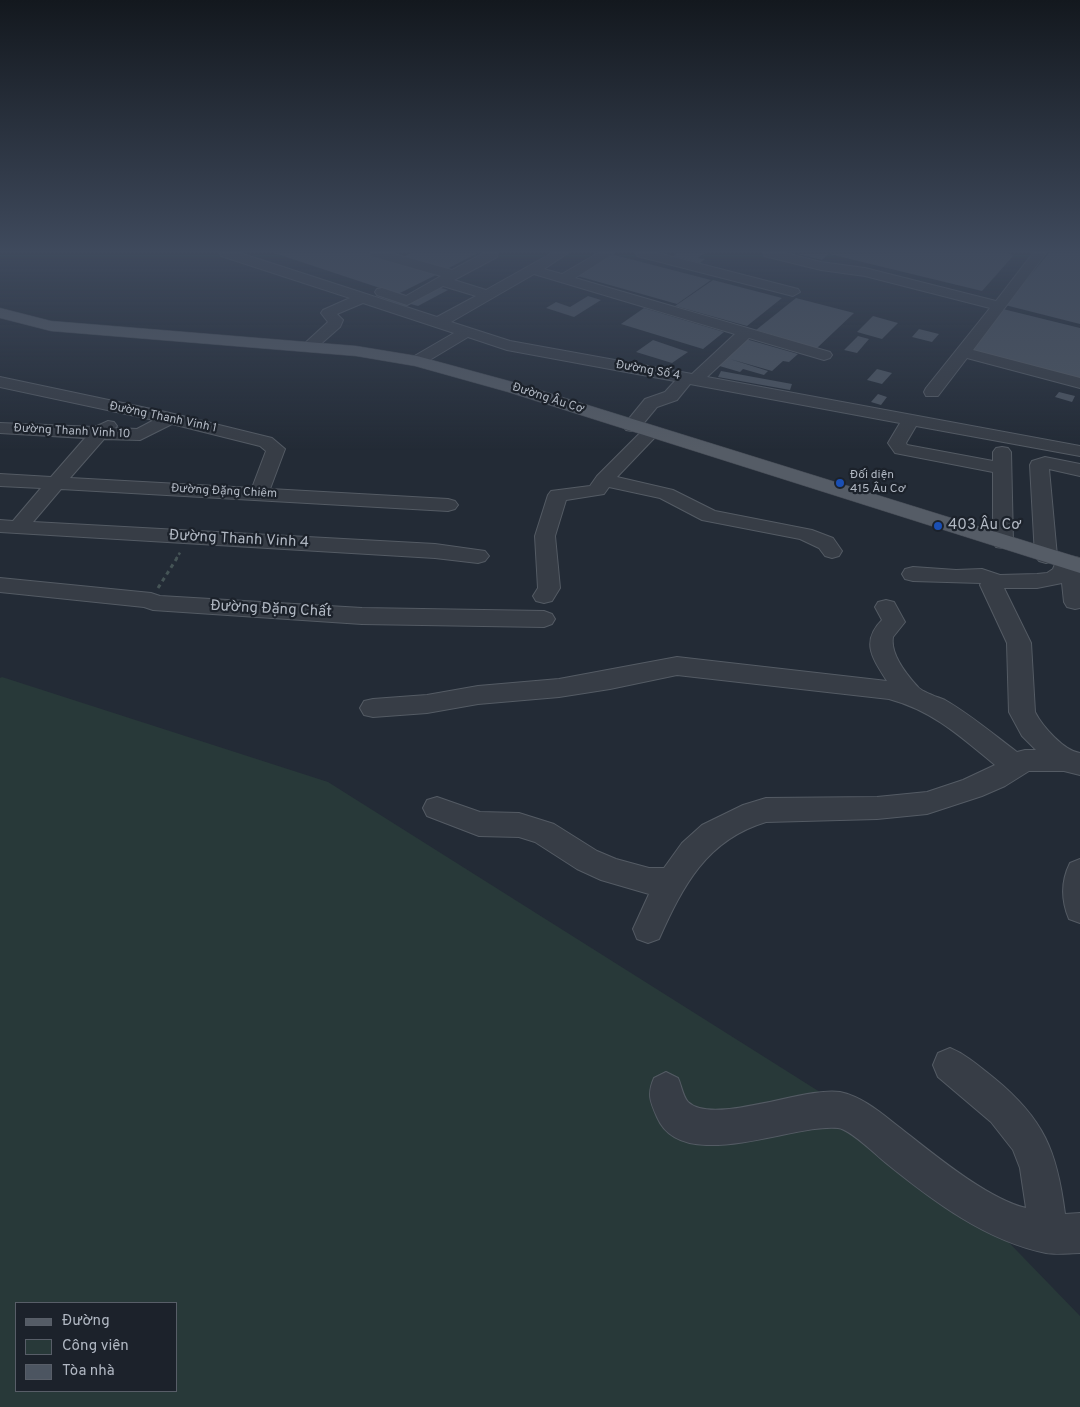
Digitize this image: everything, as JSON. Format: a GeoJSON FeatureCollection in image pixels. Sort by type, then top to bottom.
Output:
{"type":"FeatureCollection","features":[{"type":"Feature","properties":{"kind":"main road","name":"Đường Âu Cơ"},"geometry":{"type":"LineString","coordinates":[[22,319],[51,326],[384,354],[417,360],[514,388],[1066,562]]}},
{"type":"Feature","properties":{"kind":"street"},"geometry":{"type":"LineString","coordinates":[[308,347],[335,324],[336,320],[334,319]]}},
{"type":"Feature","properties":{"kind":"street","name":"Đường Số 4"},"geometry":{"type":"LineString","coordinates":[[425,319],[507,345],[1080,451]]}},
{"type":"Feature","properties":{"kind":"street"},"geometry":{"type":"LineString","coordinates":[[438,323],[446,319]]}},
{"type":"Feature","properties":{"kind":"street"},"geometry":{"type":"LineString","coordinates":[[701,319],[824,355]]}},
{"type":"Feature","properties":{"kind":"street"},"geometry":{"type":"LineString","coordinates":[[932,392],[990,319]]}},
{"type":"Feature","properties":{"kind":"street"},"geometry":{"type":"LineString","coordinates":[[417,360],[466,332]]}},
{"type":"Feature","properties":{"kind":"street"},"geometry":{"type":"LineString","coordinates":[[632,426],[651,403],[671,396],[746,332]]}},
{"type":"Feature","properties":{"kind":"street"},"geometry":{"type":"LineString","coordinates":[[963,352],[1080,383]]}},
{"type":"Feature","properties":{"kind":"street","name":"Đường Thanh Vinh 1"},"geometry":{"type":"LineString","coordinates":[[0,382],[259,439],[276,448],[259,494]]}},
{"type":"Feature","properties":{"kind":"street"},"geometry":{"type":"LineString","coordinates":[[0,398],[18,386]]}},
{"type":"Feature","properties":{"kind":"street"},"geometry":{"type":"LineString","coordinates":[[9,527],[55,484],[99,433],[128,410]]}},
{"type":"Feature","properties":{"kind":"street","name":"Đường Thanh Vinh 10"},"geometry":{"type":"LineString","coordinates":[[0,428],[140,435],[170,418]]}},
{"type":"Feature","properties":{"kind":"street"},"geometry":{"type":"LineString","coordinates":[[911,419],[897,443],[901,449],[1002,468]]}},
{"type":"Feature","properties":{"kind":"street"},"geometry":{"type":"LineString","coordinates":[[140,435],[210,436],[223,431]]}},
{"type":"Feature","properties":{"kind":"street"},"geometry":{"type":"LineString","coordinates":[[544,596],[549,588],[544,536],[558,495],[597,490],[604,480],[651,432]]}},
{"type":"Feature","properties":{"kind":"street"},"geometry":{"type":"LineString","coordinates":[[1002,436],[1003,542]]}},
{"type":"Feature","properties":{"kind":"street"},"geometry":{"type":"LineString","coordinates":[[1075,602],[1039,465],[1045,463],[1080,470]]}},
{"type":"Feature","properties":{"kind":"street","name":"Đường Đặng Chiêm"},"geometry":{"type":"LineString","coordinates":[[0,480],[448,504]]}},
{"type":"Feature","properties":{"kind":"street"},"geometry":{"type":"LineString","coordinates":[[604,480],[666,494],[709,516],[805,534],[826,543],[832,551]]}},
{"type":"Feature","properties":{"kind":"street","name":"Đường Thanh Vinh 4"},"geometry":{"type":"LineString","coordinates":[[9,527],[435,551],[478,556]]}},
{"type":"Feature","properties":{"kind":"street"},"geometry":{"type":"LineString","coordinates":[[1066,562],[1061,573],[1051,578],[991,584],[1019,643],[1022,712],[1031,728],[1072,762]]}},
{"type":"Feature","properties":{"kind":"street"},"geometry":{"type":"LineString","coordinates":[[913,574],[956,577],[982,576],[998,582]]}},
{"type":"Feature","properties":{"kind":"street","name":"Đường Đặng Chất"},"geometry":{"type":"LineString","coordinates":[[0,585],[150,600],[153,603],[362,616],[544,619]]}},
{"type":"Feature","properties":{"kind":"street"},"geometry":{"type":"LineString","coordinates":[[886,607],[894,622],[884,632],[880,641],[884,655],[910,695]]}},
{"type":"Feature","properties":{"kind":"street"},"geometry":{"type":"LineString","coordinates":[[374,708],[426,704],[478,695],[559,688],[610,680],[659,669],[687,666],[889,690],[910,695],[936,707],[1020,762]]}},
{"type":"Feature","properties":{"kind":"street"},"geometry":{"type":"LineString","coordinates":[[648,929],[673,882],[692,852],[712,834],[743,817],[766,810],[877,808],[927,803],[995,778],[1020,762],[1072,762]]}},
{"type":"Feature","properties":{"kind":"street"},"geometry":{"type":"LineString","coordinates":[[437,808],[479,824],[519,825],[544,833],[587,860],[611,871],[649,881],[673,882]]}},
{"type":"Feature","properties":{"kind":"street"},"geometry":{"type":"LineString","coordinates":[[1080,872],[1077,888],[1080,910]]}},
{"type":"Feature","properties":{"kind":"street"},"geometry":{"type":"LineString","coordinates":[[950,1065],[1000,1106],[1029,1141],[1064,1234]]}},
{"type":"Feature","properties":{"kind":"street"},"geometry":{"type":"LineString","coordinates":[[666,1090],[670,1107],[680,1120],[695,1126],[726,1128],[819,1111],[843,1111],[858,1118],[970,1202],[1005,1220],[1064,1234]]}},
{"type":"Feature","properties":{"kind":"path"},"geometry":{"type":"LineString","coordinates":[[150,600],[189,537]]}},
{"type":"Feature","properties":{"kind":"green space"},"geometry":{"type":"Polygon","coordinates":[[[2,677],[328,782],[931,1162],[1080,1316],[1080,1407],[0,1407],[0,678],[2,677]]]}},
{"type":"Feature","properties":{"kind":"building"},"geometry":{"type":"Polygon","coordinates":[[[629,319],[680,319],[724,332],[703,349],[621,324],[629,319]]]}},
{"type":"Feature","properties":{"kind":"building"},"geometry":{"type":"Polygon","coordinates":[[[721,319],[756,319],[747,326],[721,319]]]}},
{"type":"Feature","properties":{"kind":"building"},"geometry":{"type":"Polygon","coordinates":[[[770,319],[848,319],[817,348],[756,330],[770,319]]]}},
{"type":"Feature","properties":{"kind":"building"},"geometry":{"type":"Polygon","coordinates":[[[870,319],[882,319],[898,323],[882,339],[857,332],[870,319]]]}},
{"type":"Feature","properties":{"kind":"building"},"geometry":{"type":"Polygon","coordinates":[[[995,319],[1042,319],[1080,328],[1080,382],[967,352],[995,319]]]}},
{"type":"Feature","properties":{"kind":"building"},"geometry":{"type":"Polygon","coordinates":[[[1059,319],[1080,319],[1080,324],[1059,319]]]}},
{"type":"Feature","properties":{"kind":"building"},"geometry":{"type":"Polygon","coordinates":[[[919,329],[939,334],[932,342],[912,337],[919,329]]]}},
{"type":"Feature","properties":{"kind":"building"},"geometry":{"type":"Polygon","coordinates":[[[858,336],[869,339],[857,353],[844,350],[858,336]]]}},
{"type":"Feature","properties":{"kind":"building"},"geometry":{"type":"Polygon","coordinates":[[[746,339],[798,354],[789,362],[783,361],[772,371],[730,359],[768,371],[764,375],[743,369],[740,372],[716,365],[746,339]]]}},
{"type":"Feature","properties":{"kind":"building"},"geometry":{"type":"Polygon","coordinates":[[[653,340],[688,352],[672,363],[636,352],[653,340]]]}},
{"type":"Feature","properties":{"kind":"building"},"geometry":{"type":"Polygon","coordinates":[[[877,369],[892,373],[882,384],[867,380],[877,369]]]}},
{"type":"Feature","properties":{"kind":"building"},"geometry":{"type":"Polygon","coordinates":[[[721,371],[792,384],[790,390],[718,377],[721,371]]]}},
{"type":"Feature","properties":{"kind":"building"},"geometry":{"type":"Polygon","coordinates":[[[1059,392],[1075,396],[1072,402],[1055,397],[1059,392]]]}},
{"type":"Feature","properties":{"kind":"building"},"geometry":{"type":"Polygon","coordinates":[[[878,394],[887,397],[881,405],[871,402],[878,394]]]}},
{"type":"Feature","properties":{"kind":"place","name":"Đối diện 415 Âu Cơ"},"geometry":{"type":"Point","coordinates":[840,483]}},
{"type":"Feature","properties":{"kind":"place","name":"403 Âu Cơ"},"geometry":{"type":"Point","coordinates":[938,526]}}]}
